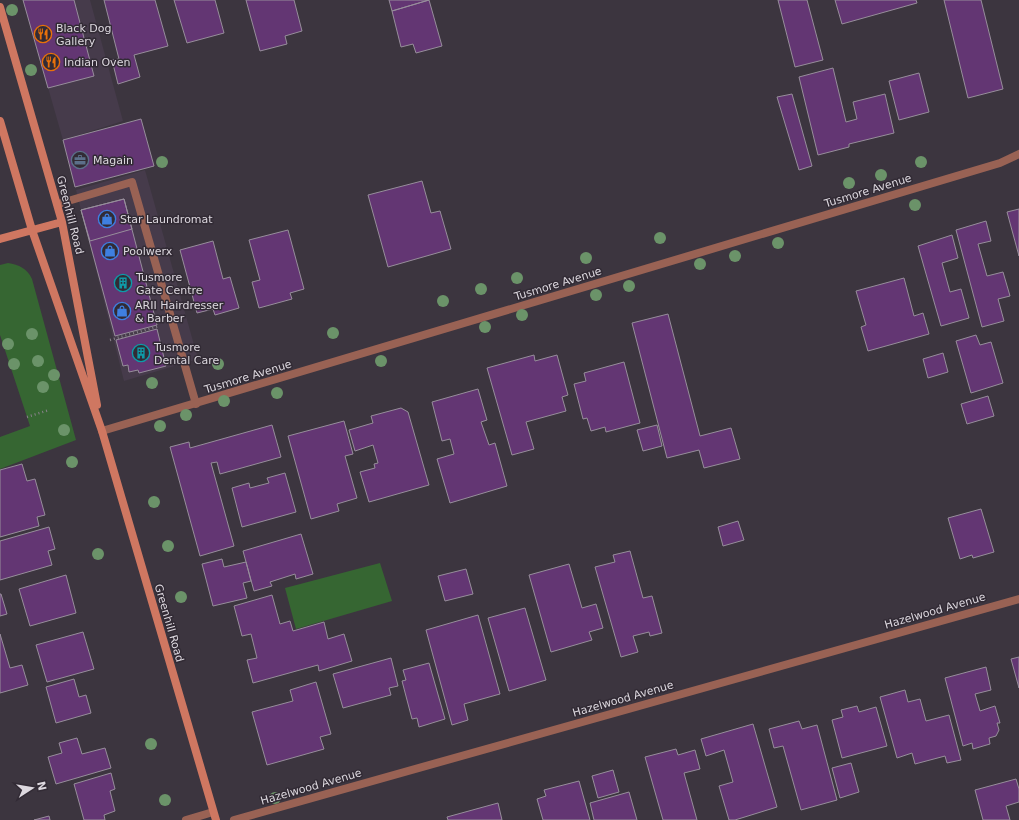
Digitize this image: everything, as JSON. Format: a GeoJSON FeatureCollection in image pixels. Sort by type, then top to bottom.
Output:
{"type":"FeatureCollection","features":[{"type":"Feature","properties":{"kind":"main road","name":"Greenhill Road"},"geometry":{"type":"LineString","coordinates":[[0,7],[58,204],[102,431]]}},
{"type":"Feature","properties":{"kind":"main road","name":"Greenhill Road"},"geometry":{"type":"LineString","coordinates":[[0,121],[32,230],[102,431],[214,816]]}},
{"type":"Feature","properties":{"kind":"main road"},"geometry":{"type":"LineString","coordinates":[[0,239],[62,222]]}},
{"type":"Feature","properties":{"kind":"street","name":"Tusmore Avenue"},"geometry":{"type":"LineString","coordinates":[[102,431],[1000,163],[1019,154]]}},
{"type":"Feature","properties":{"kind":"street"},"geometry":{"type":"LineString","coordinates":[[58,204],[132,182],[196,404]]}},
{"type":"Feature","properties":{"kind":"street","name":"Hazelwood Avenue"},"geometry":{"type":"LineString","coordinates":[[234,820],[1019,599]]}},
{"type":"Feature","properties":{"kind":"street"},"geometry":{"type":"LineString","coordinates":[[186,820],[214,816]]}},
{"type":"Feature","properties":{"kind":"path"},"geometry":{"type":"LineString","coordinates":[[110,340],[159,326]]}},
{"type":"Feature","properties":{"kind":"path"},"geometry":{"type":"LineString","coordinates":[[27,417],[49,410]]}},
{"type":"Feature","properties":{"kind":"shaded area"},"geometry":{"type":"Polygon","coordinates":[[[23,0],[90,0],[123,121],[63,140],[23,0]]]}},
{"type":"Feature","properties":{"kind":"shaded area"},"geometry":{"type":"Polygon","coordinates":[[[145,170],[198,359],[124,381],[76,190],[145,170]]]}},
{"type":"Feature","properties":{"kind":"green space"},"geometry":{"type":"Polygon","coordinates":[[[8,263],[16,265],[28,272],[32,279],[76,440],[0,469],[0,437],[30,426],[0,335],[0,265],[8,263]]]}},
{"type":"Feature","properties":{"kind":"green space"},"geometry":{"type":"Polygon","coordinates":[[[380,563],[392,601],[296,629],[285,588],[380,563]]]}},
{"type":"Feature","properties":{"kind":"building"},"geometry":{"type":"Polygon","coordinates":[[[23,0],[74,0],[94,76],[48,88],[23,0]]]}},
{"type":"Feature","properties":{"kind":"building"},"geometry":{"type":"Polygon","coordinates":[[[104,0],[155,0],[168,46],[134,55],[140,77],[118,84],[112,60],[119,59],[104,0]]]}},
{"type":"Feature","properties":{"kind":"building"},"geometry":{"type":"Polygon","coordinates":[[[174,0],[215,0],[224,33],[187,43],[174,0]]]}},
{"type":"Feature","properties":{"kind":"building"},"geometry":{"type":"Polygon","coordinates":[[[246,0],[294,0],[302,31],[285,36],[287,44],[260,51],[246,0]]]}},
{"type":"Feature","properties":{"kind":"building"},"geometry":{"type":"Polygon","coordinates":[[[389,0],[429,0],[392,11],[389,0]]]}},
{"type":"Feature","properties":{"kind":"building"},"geometry":{"type":"Polygon","coordinates":[[[429,0],[442,46],[416,53],[413,44],[401,47],[392,11],[429,0]]]}},
{"type":"Feature","properties":{"kind":"building"},"geometry":{"type":"Polygon","coordinates":[[[778,0],[807,0],[823,60],[795,67],[778,0]]]}},
{"type":"Feature","properties":{"kind":"building"},"geometry":{"type":"Polygon","coordinates":[[[835,0],[916,0],[917,3],[842,24],[835,0]]]}},
{"type":"Feature","properties":{"kind":"building"},"geometry":{"type":"Polygon","coordinates":[[[944,0],[981,0],[1003,89],[968,98],[944,0]]]}},
{"type":"Feature","properties":{"kind":"building"},"geometry":{"type":"Polygon","coordinates":[[[833,68],[846,122],[857,119],[853,102],[885,94],[894,133],[849,144],[849,147],[818,155],[799,77],[833,68]]]}},
{"type":"Feature","properties":{"kind":"building"},"geometry":{"type":"Polygon","coordinates":[[[919,73],[929,112],[899,120],[889,81],[919,73]]]}},
{"type":"Feature","properties":{"kind":"building"},"geometry":{"type":"Polygon","coordinates":[[[792,94],[812,166],[799,170],[777,97],[792,94]]]}},
{"type":"Feature","properties":{"kind":"building"},"geometry":{"type":"Polygon","coordinates":[[[141,119],[154,166],[75,187],[63,140],[141,119]]]}},
{"type":"Feature","properties":{"kind":"building"},"geometry":{"type":"Polygon","coordinates":[[[422,181],[431,213],[440,211],[451,249],[388,267],[368,195],[422,181]]]}},
{"type":"Feature","properties":{"kind":"building","name":"Star Laundromat"},"geometry":{"type":"Polygon","coordinates":[[[124,199],[132,229],[90,241],[81,210],[124,199]]]}},
{"type":"Feature","properties":{"kind":"building","name":"Tusmore Gate Centre"},"geometry":{"type":"Polygon","coordinates":[[[124,199],[157,325],[115,336],[81,210],[124,199]]]}},
{"type":"Feature","properties":{"kind":"building"},"geometry":{"type":"Polygon","coordinates":[[[1019,209],[1019,256],[1007,212],[1019,209]]]}},
{"type":"Feature","properties":{"kind":"building"},"geometry":{"type":"Polygon","coordinates":[[[986,221],[991,241],[978,244],[987,276],[1003,272],[1010,296],[998,299],[1004,321],[982,327],[956,230],[986,221]]]}},
{"type":"Feature","properties":{"kind":"building"},"geometry":{"type":"Polygon","coordinates":[[[288,230],[304,289],[290,293],[292,299],[259,308],[252,282],[260,280],[249,240],[288,230]]]}},
{"type":"Feature","properties":{"kind":"building"},"geometry":{"type":"Polygon","coordinates":[[[952,235],[958,258],[942,263],[950,292],[961,289],[969,318],[941,326],[918,246],[952,235]]]}},
{"type":"Feature","properties":{"kind":"building"},"geometry":{"type":"Polygon","coordinates":[[[213,241],[223,279],[230,277],[239,308],[215,315],[213,309],[197,313],[180,250],[213,241]]]}},
{"type":"Feature","properties":{"kind":"building"},"geometry":{"type":"Polygon","coordinates":[[[904,278],[914,316],[923,313],[929,334],[868,351],[861,327],[866,325],[856,291],[904,278]]]}},
{"type":"Feature","properties":{"kind":"building"},"geometry":{"type":"Polygon","coordinates":[[[668,314],[700,436],[731,428],[740,459],[704,468],[699,450],[667,458],[632,323],[668,314]]]}},
{"type":"Feature","properties":{"kind":"building","name":"Tusmore Dental Care"},"geometry":{"type":"Polygon","coordinates":[[[157,329],[166,366],[139,373],[138,370],[129,372],[128,365],[123,366],[116,340],[157,329]]]}},
{"type":"Feature","properties":{"kind":"building"},"geometry":{"type":"Polygon","coordinates":[[[976,335],[980,345],[991,342],[1003,383],[971,393],[956,341],[976,335]]]}},
{"type":"Feature","properties":{"kind":"building"},"geometry":{"type":"Polygon","coordinates":[[[943,353],[948,372],[928,378],[923,359],[943,353]]]}},
{"type":"Feature","properties":{"kind":"building"},"geometry":{"type":"Polygon","coordinates":[[[534,355],[535,361],[557,355],[568,395],[562,397],[566,411],[526,422],[534,449],[512,455],[487,368],[534,355]]]}},
{"type":"Feature","properties":{"kind":"building"},"geometry":{"type":"Polygon","coordinates":[[[624,362],[640,423],[606,432],[605,427],[591,431],[587,418],[583,419],[574,384],[586,381],[584,373],[624,362]]]}},
{"type":"Feature","properties":{"kind":"building"},"geometry":{"type":"Polygon","coordinates":[[[478,389],[487,420],[481,422],[489,445],[495,443],[507,486],[450,503],[437,459],[454,454],[450,439],[442,441],[432,402],[478,389]]]}},
{"type":"Feature","properties":{"kind":"building"},"geometry":{"type":"Polygon","coordinates":[[[988,396],[994,416],[967,424],[961,404],[988,396]]]}},
{"type":"Feature","properties":{"kind":"building"},"geometry":{"type":"Polygon","coordinates":[[[401,408],[408,412],[429,485],[369,502],[360,472],[375,468],[374,464],[378,463],[373,445],[355,451],[349,430],[373,423],[371,416],[401,408]]]}},
{"type":"Feature","properties":{"kind":"building"},"geometry":{"type":"Polygon","coordinates":[[[344,421],[353,454],[345,456],[357,498],[337,504],[339,511],[311,519],[288,436],[344,421]]]}},
{"type":"Feature","properties":{"kind":"building"},"geometry":{"type":"Polygon","coordinates":[[[272,425],[281,457],[220,474],[217,462],[211,463],[234,546],[200,556],[170,447],[189,442],[190,448],[272,425]]]}},
{"type":"Feature","properties":{"kind":"building"},"geometry":{"type":"Polygon","coordinates":[[[657,425],[662,446],[643,451],[637,430],[657,425]]]}},
{"type":"Feature","properties":{"kind":"building"},"geometry":{"type":"Polygon","coordinates":[[[22,464],[27,481],[35,479],[45,515],[37,517],[39,526],[0,537],[0,470],[22,464]]]}},
{"type":"Feature","properties":{"kind":"building"},"geometry":{"type":"Polygon","coordinates":[[[285,473],[296,512],[242,527],[232,488],[249,483],[250,488],[269,483],[267,478],[285,473]]]}},
{"type":"Feature","properties":{"kind":"building"},"geometry":{"type":"Polygon","coordinates":[[[981,509],[994,552],[973,558],[972,555],[960,559],[948,518],[981,509]]]}},
{"type":"Feature","properties":{"kind":"building"},"geometry":{"type":"Polygon","coordinates":[[[738,521],[744,540],[723,546],[718,527],[738,521]]]}},
{"type":"Feature","properties":{"kind":"building"},"geometry":{"type":"Polygon","coordinates":[[[49,527],[55,549],[48,551],[52,565],[0,580],[0,541],[49,527]]]}},
{"type":"Feature","properties":{"kind":"building"},"geometry":{"type":"Polygon","coordinates":[[[301,534],[313,574],[296,579],[295,574],[270,582],[272,586],[254,591],[243,551],[301,534]]]}},
{"type":"Feature","properties":{"kind":"building"},"geometry":{"type":"Polygon","coordinates":[[[630,551],[643,598],[652,596],[662,633],[650,636],[649,632],[633,636],[638,652],[621,657],[595,567],[615,562],[613,555],[630,551]]]}},
{"type":"Feature","properties":{"kind":"building"},"geometry":{"type":"Polygon","coordinates":[[[222,559],[224,567],[246,562],[251,581],[243,583],[247,598],[213,606],[202,564],[222,559]]]}},
{"type":"Feature","properties":{"kind":"building"},"geometry":{"type":"Polygon","coordinates":[[[569,564],[582,608],[596,604],[603,628],[589,632],[592,640],[551,652],[529,575],[569,564]]]}},
{"type":"Feature","properties":{"kind":"building"},"geometry":{"type":"Polygon","coordinates":[[[466,569],[473,594],[445,601],[438,576],[466,569]]]}},
{"type":"Feature","properties":{"kind":"building"},"geometry":{"type":"Polygon","coordinates":[[[66,575],[76,613],[30,626],[19,589],[66,575]]]}},
{"type":"Feature","properties":{"kind":"building"},"geometry":{"type":"Polygon","coordinates":[[[0,594],[7,614],[0,616],[0,594]]]}},
{"type":"Feature","properties":{"kind":"building"},"geometry":{"type":"Polygon","coordinates":[[[272,595],[280,624],[290,621],[293,631],[324,622],[328,639],[344,634],[352,661],[319,671],[318,665],[253,683],[247,660],[257,658],[251,634],[242,636],[234,606],[272,595]]]}},
{"type":"Feature","properties":{"kind":"building"},"geometry":{"type":"Polygon","coordinates":[[[525,608],[546,680],[509,691],[488,618],[525,608]]]}},
{"type":"Feature","properties":{"kind":"building"},"geometry":{"type":"Polygon","coordinates":[[[478,615],[500,694],[464,704],[468,720],[452,725],[426,630],[478,615]]]}},
{"type":"Feature","properties":{"kind":"building"},"geometry":{"type":"Polygon","coordinates":[[[83,632],[94,669],[47,682],[36,645],[83,632]]]}},
{"type":"Feature","properties":{"kind":"building"},"geometry":{"type":"Polygon","coordinates":[[[0,634],[10,668],[22,665],[28,685],[0,693],[0,634]]]}},
{"type":"Feature","properties":{"kind":"building"},"geometry":{"type":"Polygon","coordinates":[[[1019,657],[1019,688],[1011,659],[1019,657]]]}},
{"type":"Feature","properties":{"kind":"building"},"geometry":{"type":"Polygon","coordinates":[[[391,658],[398,686],[389,688],[391,695],[343,708],[333,674],[391,658]]]}},
{"type":"Feature","properties":{"kind":"building"},"geometry":{"type":"Polygon","coordinates":[[[429,663],[445,719],[419,727],[417,718],[412,719],[402,681],[406,680],[403,670],[429,663]]]}},
{"type":"Feature","properties":{"kind":"building"},"geometry":{"type":"Polygon","coordinates":[[[986,667],[991,690],[975,694],[980,711],[995,706],[1000,723],[997,723],[999,730],[996,736],[989,738],[990,744],[973,749],[972,743],[963,746],[945,678],[986,667]]]}},
{"type":"Feature","properties":{"kind":"building"},"geometry":{"type":"Polygon","coordinates":[[[74,679],[79,697],[86,695],[91,713],[56,723],[46,687],[74,679]]]}},
{"type":"Feature","properties":{"kind":"building"},"geometry":{"type":"Polygon","coordinates":[[[316,682],[331,734],[320,737],[324,749],[267,765],[252,712],[293,701],[290,690],[316,682]]]}},
{"type":"Feature","properties":{"kind":"building"},"geometry":{"type":"Polygon","coordinates":[[[905,690],[908,702],[920,699],[926,721],[949,715],[961,760],[947,763],[945,756],[915,764],[912,753],[897,758],[880,697],[905,690]]]}},
{"type":"Feature","properties":{"kind":"building"},"geometry":{"type":"Polygon","coordinates":[[[857,706],[859,712],[876,707],[887,746],[842,758],[832,720],[843,717],[841,710],[857,706]]]}},
{"type":"Feature","properties":{"kind":"building"},"geometry":{"type":"Polygon","coordinates":[[[799,721],[802,729],[817,725],[837,800],[801,810],[783,746],[774,748],[769,729],[799,721]]]}},
{"type":"Feature","properties":{"kind":"building"},"geometry":{"type":"Polygon","coordinates":[[[753,724],[777,807],[735,820],[729,820],[719,786],[733,782],[724,750],[706,756],[701,739],[753,724]]]}},
{"type":"Feature","properties":{"kind":"building"},"geometry":{"type":"Polygon","coordinates":[[[77,738],[82,754],[105,748],[111,768],[56,784],[48,757],[62,753],[59,743],[77,738]]]}},
{"type":"Feature","properties":{"kind":"building"},"geometry":{"type":"Polygon","coordinates":[[[676,749],[678,755],[695,750],[700,769],[684,773],[697,820],[663,820],[645,757],[676,749]]]}},
{"type":"Feature","properties":{"kind":"building"},"geometry":{"type":"Polygon","coordinates":[[[851,763],[859,792],[840,798],[832,768],[851,763]]]}},
{"type":"Feature","properties":{"kind":"building"},"geometry":{"type":"Polygon","coordinates":[[[613,770],[619,792],[598,798],[592,776],[613,770]]]}},
{"type":"Feature","properties":{"kind":"building"},"geometry":{"type":"Polygon","coordinates":[[[111,773],[115,789],[110,791],[115,811],[104,815],[105,820],[84,820],[74,784],[111,773]]]}},
{"type":"Feature","properties":{"kind":"building"},"geometry":{"type":"Polygon","coordinates":[[[1016,779],[1019,789],[1019,802],[1006,806],[1010,820],[983,820],[975,790],[1016,779]]]}},
{"type":"Feature","properties":{"kind":"building"},"geometry":{"type":"Polygon","coordinates":[[[579,781],[590,820],[543,820],[537,799],[546,796],[544,790],[579,781]]]}},
{"type":"Feature","properties":{"kind":"building"},"geometry":{"type":"Polygon","coordinates":[[[629,792],[637,820],[594,820],[590,803],[629,792]]]}},
{"type":"Feature","properties":{"kind":"building"},"geometry":{"type":"Polygon","coordinates":[[[498,803],[502,820],[448,820],[447,817],[498,803]]]}},
{"type":"Feature","properties":{"kind":"building"},"geometry":{"type":"Polygon","coordinates":[[[49,816],[50,820],[34,820],[49,816]]]}},
{"type":"Feature","properties":{"kind":"place","name":"Black Dog Gallery"},"geometry":{"type":"Point","coordinates":[43,34]}},
{"type":"Feature","properties":{"kind":"place","name":"Indian Oven"},"geometry":{"type":"Point","coordinates":[51,62]}},
{"type":"Feature","properties":{"kind":"place","name":"Magain"},"geometry":{"type":"Point","coordinates":[80,160]}},
{"type":"Feature","properties":{"kind":"place","name":"Star Laundromat"},"geometry":{"type":"Point","coordinates":[107,219]}},
{"type":"Feature","properties":{"kind":"place","name":"Poolwerx"},"geometry":{"type":"Point","coordinates":[110,251]}},
{"type":"Feature","properties":{"kind":"place","name":"Tusmore Gate Centre"},"geometry":{"type":"Point","coordinates":[123,283]}},
{"type":"Feature","properties":{"kind":"place","name":"ARII Hairdresser & Barber"},"geometry":{"type":"Point","coordinates":[122,311]}},
{"type":"Feature","properties":{"kind":"place","name":"Tusmore Dental Care"},"geometry":{"type":"Point","coordinates":[141,353]}}]}
